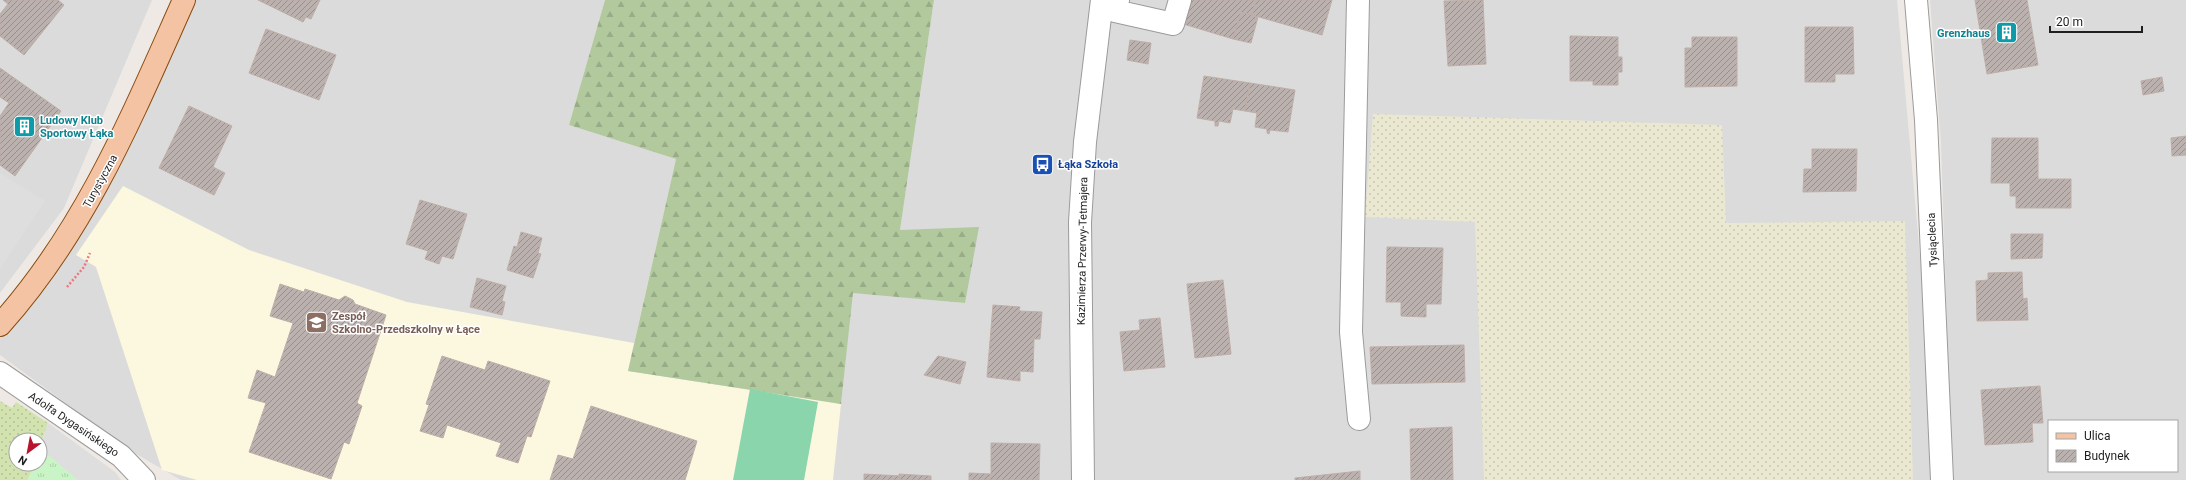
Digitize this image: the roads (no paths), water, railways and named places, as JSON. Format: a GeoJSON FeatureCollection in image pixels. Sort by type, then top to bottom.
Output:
{"type":"FeatureCollection","features":[{"type":"Feature","properties":{"kind":"main road","name":"Turystyczna"},"geometry":{"type":"LineString","coordinates":[[0,325],[37,280],[90,200],[117,149],[184,0]]}},
{"type":"Feature","properties":{"kind":"street","name":"Kazimierza Przerwy-Tetmajera"},"geometry":{"type":"LineString","coordinates":[[1083,480],[1080,222],[1085,142],[1102,0]]}},
{"type":"Feature","properties":{"kind":"street"},"geometry":{"type":"LineString","coordinates":[[1118,0],[1115,11],[1173,24],[1180,0]]}},
{"type":"Feature","properties":{"kind":"street"},"geometry":{"type":"LineString","coordinates":[[1358,0],[1351,332],[1359,419]]}},
{"type":"Feature","properties":{"kind":"street","name":"Tysiąclecia"},"geometry":{"type":"LineString","coordinates":[[1916,0],[1926,120],[1942,480]]}},
{"type":"Feature","properties":{"kind":"street","name":"Adolfa Dygasińskiego"},"geometry":{"type":"LineString","coordinates":[[0,373],[121,456],[144,480]]}},
{"type":"Feature","properties":{"kind":"place","name":"Grenzhaus"},"geometry":{"type":"Point","coordinates":[2006,33]}},
{"type":"Feature","properties":{"kind":"place","name":"Ludowy Klub Sportowy Łąka"},"geometry":{"type":"Point","coordinates":[25,126]}},
{"type":"Feature","properties":{"kind":"place","name":"Łąka Szkoła"},"geometry":{"type":"Point","coordinates":[1042,164]}},
{"type":"Feature","properties":{"kind":"place","name":"Zespół Szkolno-Przedszkolny w Łące"},"geometry":{"type":"Point","coordinates":[317,322]}}]}
